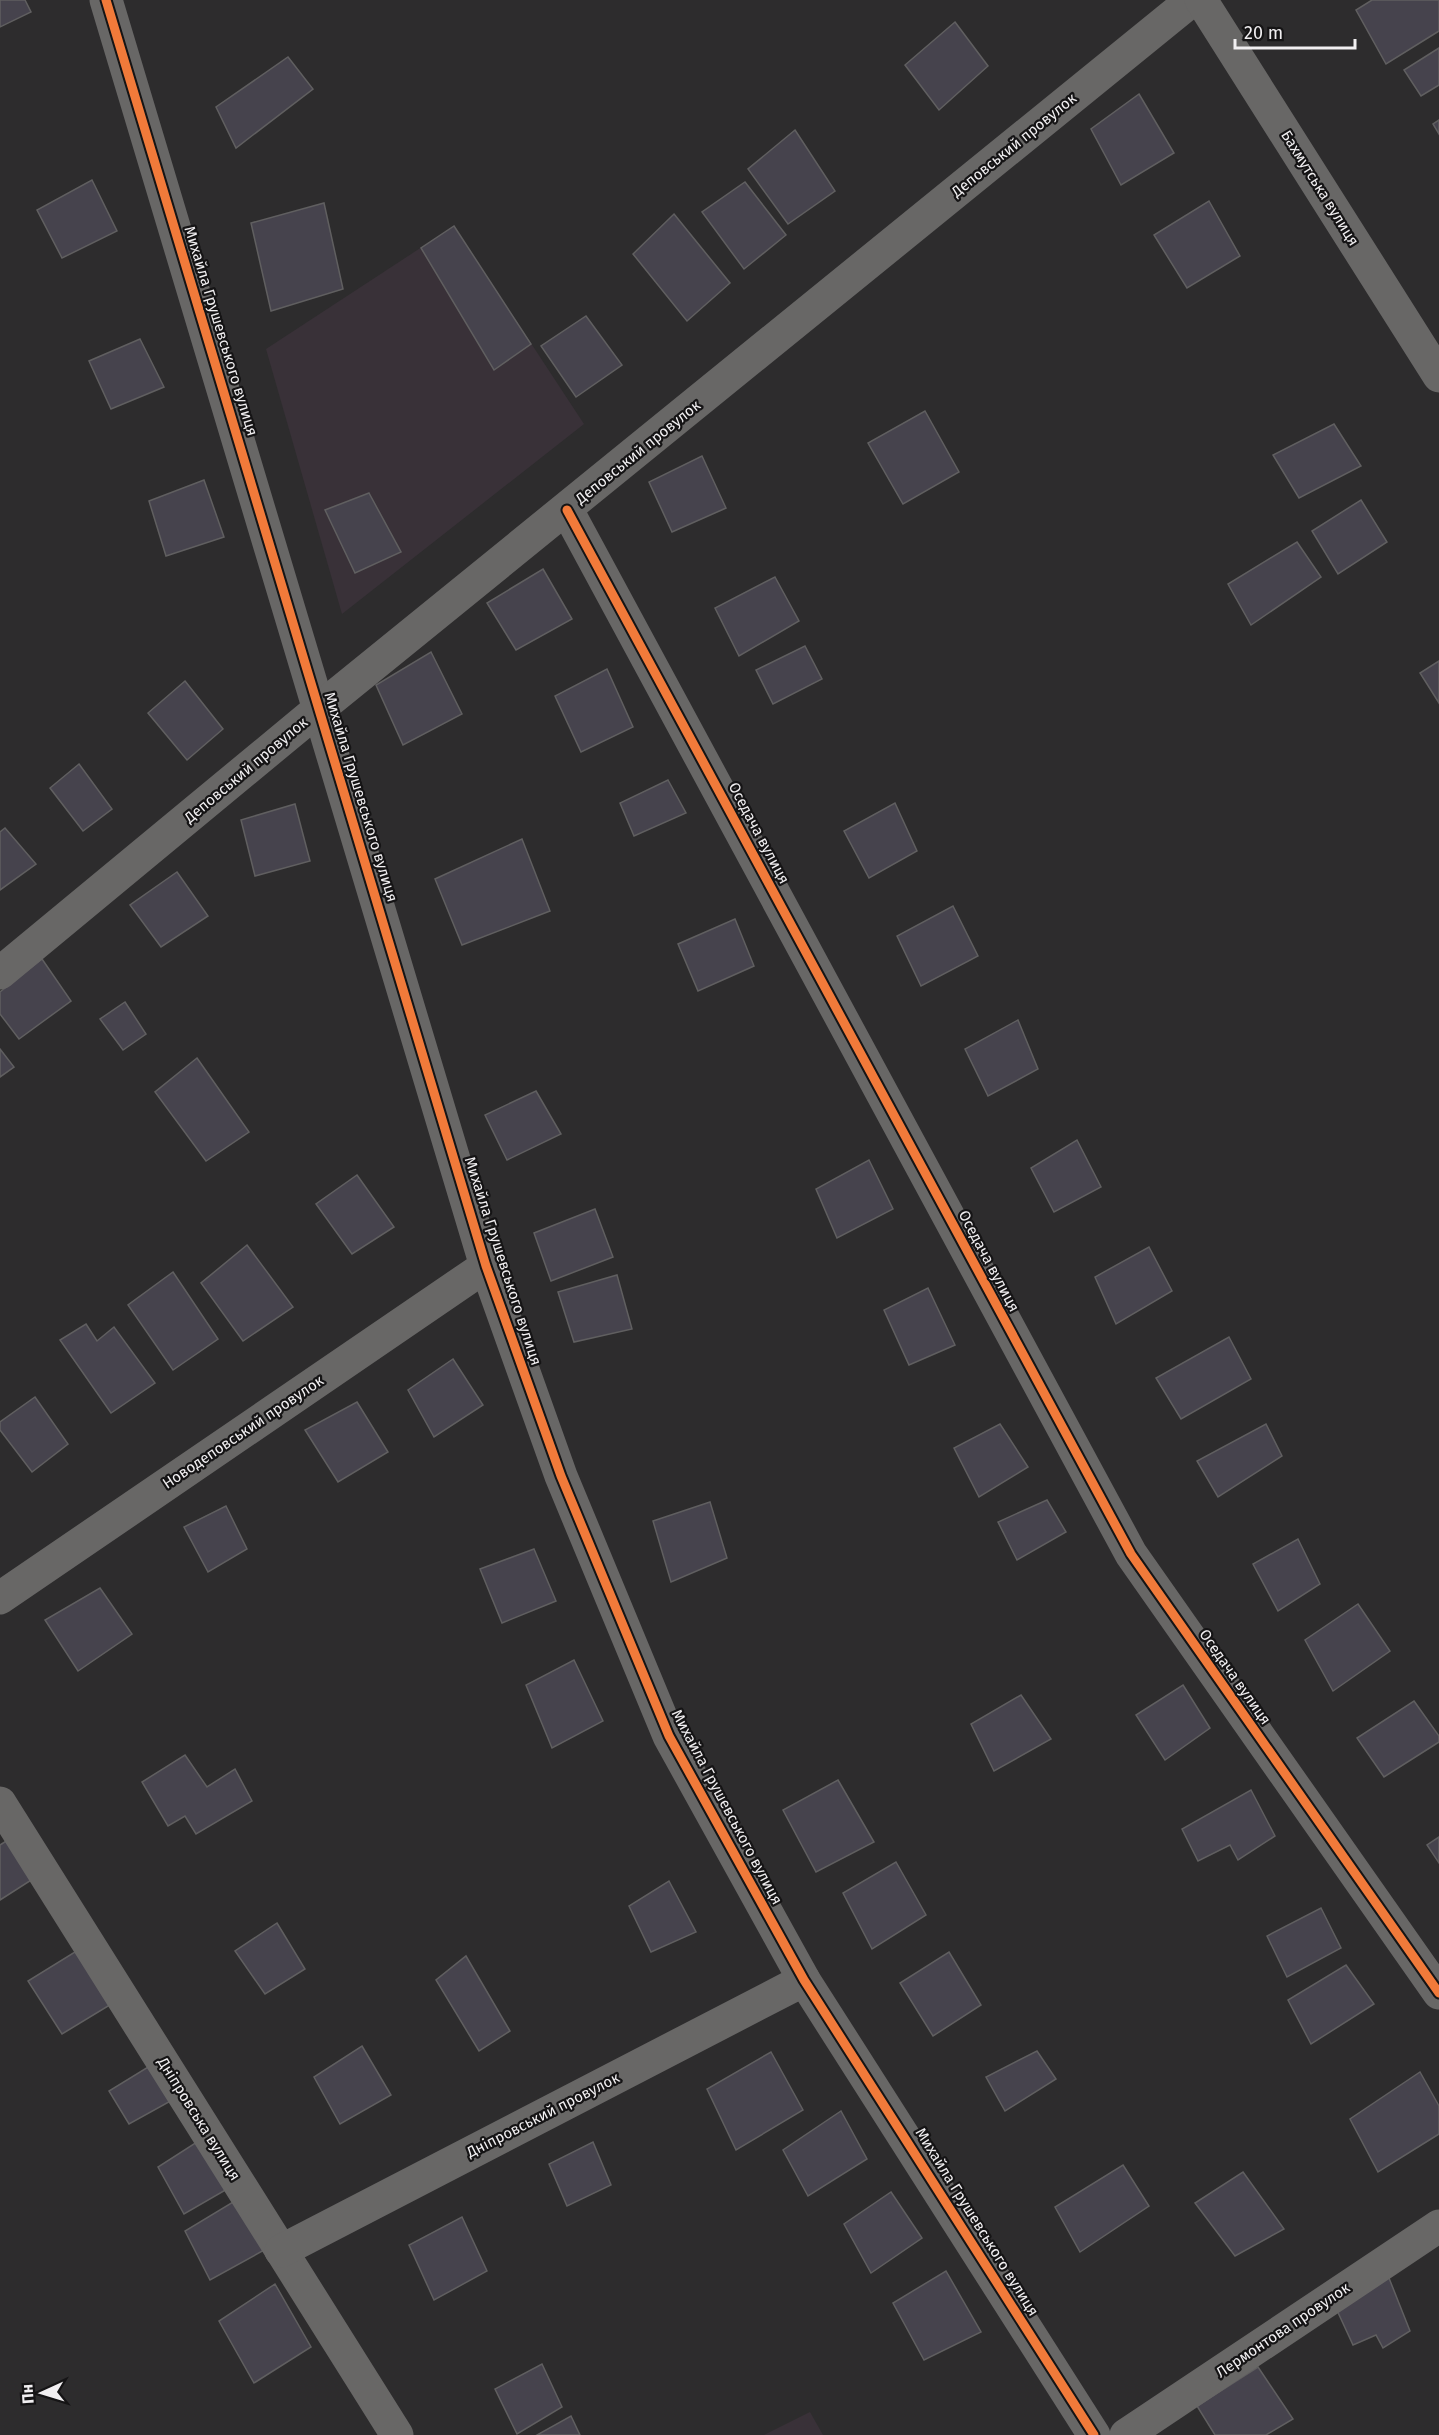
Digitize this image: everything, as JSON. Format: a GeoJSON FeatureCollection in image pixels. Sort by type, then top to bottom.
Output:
{"type":"FeatureCollection","features":[{"type":"Feature","properties":{"kind":"street","name":"Михайла Грушевського вулиця"},"geometry":{"type":"LineString","coordinates":[[106,0],[486,1266],[561,1476],[669,1736],[804,1980],[1094,2435]]}},
{"type":"Feature","properties":{"kind":"street","name":"Деповський провулок"},"geometry":{"type":"LineString","coordinates":[[0,973],[319,709],[567,510],[1192,0]]}},
{"type":"Feature","properties":{"kind":"street","name":"Бахмутська вулиця"},"geometry":{"type":"LineString","coordinates":[[1201,0],[1439,376]]}},
{"type":"Feature","properties":{"kind":"street","name":"Оседача вулиця"},"geometry":{"type":"LineString","coordinates":[[567,510],[1131,1554],[1439,1993]]}},
{"type":"Feature","properties":{"kind":"street","name":"Новодеповський провулок"},"geometry":{"type":"LineString","coordinates":[[0,1598],[486,1266]]}},
{"type":"Feature","properties":{"kind":"street","name":"Дніпровська вулиця"},"geometry":{"type":"LineString","coordinates":[[0,1803],[397,2435]]}},
{"type":"Feature","properties":{"kind":"street","name":"Дніпровський провулок"},"geometry":{"type":"LineString","coordinates":[[281,2251],[804,1980]]}},
{"type":"Feature","properties":{"kind":"street","name":"Лермонтова провулок"},"geometry":{"type":"LineString","coordinates":[[1126,2435],[1439,2226]]}},
{"type":"Feature","properties":{"kind":"shaded area"},"geometry":{"type":"Polygon","coordinates":[[[454,226],[584,424],[342,614],[266,349],[454,226]]]}},
{"type":"Feature","properties":{"kind":"shaded area"},"geometry":{"type":"Polygon","coordinates":[[[810,2412],[823,2435],[764,2435],[810,2412]]]}},
{"type":"Feature","properties":{"kind":"building"},"geometry":{"type":"Polygon","coordinates":[[[0,0],[25,0],[31,12],[0,27],[0,0]]]}},
{"type":"Feature","properties":{"kind":"building"},"geometry":{"type":"Polygon","coordinates":[[[1372,0],[1439,0],[1439,31],[1386,64],[1356,10],[1372,0]]]}},
{"type":"Feature","properties":{"kind":"building"},"geometry":{"type":"Polygon","coordinates":[[[955,22],[988,66],[939,110],[905,65],[955,22]]]}},
{"type":"Feature","properties":{"kind":"building"},"geometry":{"type":"Polygon","coordinates":[[[1439,48],[1439,85],[1421,96],[1404,70],[1439,48]]]}},
{"type":"Feature","properties":{"kind":"building"},"geometry":{"type":"Polygon","coordinates":[[[288,57],[313,89],[236,148],[216,107],[288,57]]]}},
{"type":"Feature","properties":{"kind":"building"},"geometry":{"type":"Polygon","coordinates":[[[1139,94],[1174,153],[1121,185],[1091,129],[1139,94]]]}},
{"type":"Feature","properties":{"kind":"building"},"geometry":{"type":"Polygon","coordinates":[[[1439,120],[1439,134],[1433,124],[1439,120]]]}},
{"type":"Feature","properties":{"kind":"building"},"geometry":{"type":"Polygon","coordinates":[[[795,130],[835,191],[788,224],[748,169],[795,130]]]}},
{"type":"Feature","properties":{"kind":"building"},"geometry":{"type":"Polygon","coordinates":[[[92,180],[117,231],[62,258],[37,210],[92,180]]]}},
{"type":"Feature","properties":{"kind":"building"},"geometry":{"type":"Polygon","coordinates":[[[745,182],[786,235],[744,269],[702,212],[745,182]]]}},
{"type":"Feature","properties":{"kind":"building"},"geometry":{"type":"Polygon","coordinates":[[[1209,201],[1240,256],[1187,288],[1154,235],[1209,201]]]}},
{"type":"Feature","properties":{"kind":"building"},"geometry":{"type":"Polygon","coordinates":[[[324,203],[343,289],[271,311],[251,223],[324,203]]]}},
{"type":"Feature","properties":{"kind":"building"},"geometry":{"type":"Polygon","coordinates":[[[674,214],[730,283],[687,321],[633,254],[674,214]]]}},
{"type":"Feature","properties":{"kind":"building"},"geometry":{"type":"Polygon","coordinates":[[[454,226],[531,344],[494,370],[421,248],[454,226]]]}},
{"type":"Feature","properties":{"kind":"building"},"geometry":{"type":"Polygon","coordinates":[[[586,316],[622,365],[576,397],[541,346],[586,316]]]}},
{"type":"Feature","properties":{"kind":"building"},"geometry":{"type":"Polygon","coordinates":[[[140,339],[164,387],[111,409],[89,361],[140,339]]]}},
{"type":"Feature","properties":{"kind":"building"},"geometry":{"type":"Polygon","coordinates":[[[925,411],[959,472],[903,504],[868,443],[925,411]]]}},
{"type":"Feature","properties":{"kind":"building"},"geometry":{"type":"Polygon","coordinates":[[[1334,424],[1361,466],[1299,498],[1273,455],[1334,424]]]}},
{"type":"Feature","properties":{"kind":"building"},"geometry":{"type":"Polygon","coordinates":[[[702,456],[726,508],[672,532],[649,482],[702,456]]]}},
{"type":"Feature","properties":{"kind":"building"},"geometry":{"type":"Polygon","coordinates":[[[204,480],[224,537],[166,556],[149,501],[204,480]]]}},
{"type":"Feature","properties":{"kind":"building"},"geometry":{"type":"Polygon","coordinates":[[[369,493],[401,552],[355,573],[325,510],[369,493]]]}},
{"type":"Feature","properties":{"kind":"building"},"geometry":{"type":"Polygon","coordinates":[[[1361,500],[1387,542],[1338,574],[1312,531],[1361,500]]]}},
{"type":"Feature","properties":{"kind":"building"},"geometry":{"type":"Polygon","coordinates":[[[1297,542],[1321,577],[1251,625],[1228,584],[1297,542]]]}},
{"type":"Feature","properties":{"kind":"building"},"geometry":{"type":"Polygon","coordinates":[[[543,569],[572,619],[516,650],[487,603],[543,569]]]}},
{"type":"Feature","properties":{"kind":"building"},"geometry":{"type":"Polygon","coordinates":[[[775,577],[799,621],[739,656],[715,608],[775,577]]]}},
{"type":"Feature","properties":{"kind":"building"},"geometry":{"type":"Polygon","coordinates":[[[805,646],[822,679],[773,704],[756,670],[805,646]]]}},
{"type":"Feature","properties":{"kind":"building"},"geometry":{"type":"Polygon","coordinates":[[[431,652],[462,714],[403,745],[376,685],[431,652]]]}},
{"type":"Feature","properties":{"kind":"building"},"geometry":{"type":"Polygon","coordinates":[[[1439,661],[1439,703],[1420,673],[1439,661]]]}},
{"type":"Feature","properties":{"kind":"building"},"geometry":{"type":"Polygon","coordinates":[[[607,669],[633,727],[581,752],[555,696],[607,669]]]}},
{"type":"Feature","properties":{"kind":"building"},"geometry":{"type":"Polygon","coordinates":[[[185,681],[223,729],[187,760],[148,713],[185,681]]]}},
{"type":"Feature","properties":{"kind":"building"},"geometry":{"type":"Polygon","coordinates":[[[79,764],[112,809],[83,831],[50,788],[79,764]]]}},
{"type":"Feature","properties":{"kind":"building"},"geometry":{"type":"Polygon","coordinates":[[[668,780],[686,813],[634,836],[620,803],[668,780]]]}},
{"type":"Feature","properties":{"kind":"building"},"geometry":{"type":"Polygon","coordinates":[[[895,803],[917,851],[869,878],[844,831],[895,803]]]}},
{"type":"Feature","properties":{"kind":"building"},"geometry":{"type":"Polygon","coordinates":[[[295,804],[310,861],[255,876],[241,820],[295,804]]]}},
{"type":"Feature","properties":{"kind":"building"},"geometry":{"type":"Polygon","coordinates":[[[5,828],[36,864],[0,890],[0,832],[5,828]]]}},
{"type":"Feature","properties":{"kind":"building"},"geometry":{"type":"Polygon","coordinates":[[[522,839],[550,911],[462,945],[435,879],[522,839]]]}},
{"type":"Feature","properties":{"kind":"building"},"geometry":{"type":"Polygon","coordinates":[[[177,872],[208,916],[161,947],[130,905],[177,872]]]}},
{"type":"Feature","properties":{"kind":"building"},"geometry":{"type":"Polygon","coordinates":[[[953,906],[978,956],[921,986],[897,936],[953,906]]]}},
{"type":"Feature","properties":{"kind":"building"},"geometry":{"type":"Polygon","coordinates":[[[735,919],[754,966],[698,991],[678,944],[735,919]]]}},
{"type":"Feature","properties":{"kind":"building"},"geometry":{"type":"Polygon","coordinates":[[[42,959],[71,1001],[19,1039],[0,1014],[0,992],[42,959]]]}},
{"type":"Feature","properties":{"kind":"building"},"geometry":{"type":"Polygon","coordinates":[[[125,1002],[146,1034],[123,1050],[100,1019],[125,1002]]]}},
{"type":"Feature","properties":{"kind":"building"},"geometry":{"type":"Polygon","coordinates":[[[1018,1020],[1038,1069],[988,1096],[965,1049],[1018,1020]]]}},
{"type":"Feature","properties":{"kind":"building"},"geometry":{"type":"Polygon","coordinates":[[[0,1049],[14,1067],[0,1077],[0,1049]]]}},
{"type":"Feature","properties":{"kind":"building"},"geometry":{"type":"Polygon","coordinates":[[[197,1058],[249,1132],[206,1161],[155,1092],[197,1058]]]}},
{"type":"Feature","properties":{"kind":"building"},"geometry":{"type":"Polygon","coordinates":[[[536,1091],[561,1134],[507,1160],[485,1115],[536,1091]]]}},
{"type":"Feature","properties":{"kind":"building"},"geometry":{"type":"Polygon","coordinates":[[[1077,1140],[1101,1187],[1054,1212],[1031,1168],[1077,1140]]]}},
{"type":"Feature","properties":{"kind":"building"},"geometry":{"type":"Polygon","coordinates":[[[869,1160],[893,1209],[837,1238],[816,1189],[869,1160]]]}},
{"type":"Feature","properties":{"kind":"building"},"geometry":{"type":"Polygon","coordinates":[[[357,1175],[394,1227],[352,1254],[316,1204],[357,1175]]]}},
{"type":"Feature","properties":{"kind":"building"},"geometry":{"type":"Polygon","coordinates":[[[595,1209],[613,1257],[551,1281],[534,1233],[595,1209]]]}},
{"type":"Feature","properties":{"kind":"building"},"geometry":{"type":"Polygon","coordinates":[[[247,1245],[293,1307],[243,1341],[201,1283],[247,1245]]]}},
{"type":"Feature","properties":{"kind":"building"},"geometry":{"type":"Polygon","coordinates":[[[1149,1247],[1172,1291],[1116,1324],[1095,1277],[1149,1247]]]}},
{"type":"Feature","properties":{"kind":"building"},"geometry":{"type":"Polygon","coordinates":[[[173,1272],[218,1339],[173,1370],[128,1305],[173,1272]]]}},
{"type":"Feature","properties":{"kind":"building"},"geometry":{"type":"Polygon","coordinates":[[[617,1275],[632,1329],[574,1342],[558,1292],[617,1275]]]}},
{"type":"Feature","properties":{"kind":"building"},"geometry":{"type":"Polygon","coordinates":[[[928,1288],[955,1345],[909,1365],[884,1310],[928,1288]]]}},
{"type":"Feature","properties":{"kind":"building"},"geometry":{"type":"Polygon","coordinates":[[[86,1324],[97,1341],[114,1327],[155,1383],[111,1413],[60,1340],[86,1324]]]}},
{"type":"Feature","properties":{"kind":"building"},"geometry":{"type":"Polygon","coordinates":[[[1229,1337],[1251,1379],[1181,1419],[1156,1378],[1229,1337]]]}},
{"type":"Feature","properties":{"kind":"building"},"geometry":{"type":"Polygon","coordinates":[[[453,1359],[483,1405],[434,1437],[408,1390],[453,1359]]]}},
{"type":"Feature","properties":{"kind":"building"},"geometry":{"type":"Polygon","coordinates":[[[35,1397],[68,1444],[32,1472],[0,1430],[0,1422],[35,1397]]]}},
{"type":"Feature","properties":{"kind":"building"},"geometry":{"type":"Polygon","coordinates":[[[357,1402],[388,1452],[338,1482],[305,1430],[357,1402]]]}},
{"type":"Feature","properties":{"kind":"building"},"geometry":{"type":"Polygon","coordinates":[[[1000,1424],[1028,1467],[979,1497],[954,1448],[1000,1424]]]}},
{"type":"Feature","properties":{"kind":"building"},"geometry":{"type":"Polygon","coordinates":[[[1266,1424],[1282,1456],[1218,1497],[1197,1461],[1266,1424]]]}},
{"type":"Feature","properties":{"kind":"building"},"geometry":{"type":"Polygon","coordinates":[[[1047,1500],[1066,1532],[1017,1560],[998,1522],[1047,1500]]]}},
{"type":"Feature","properties":{"kind":"building"},"geometry":{"type":"Polygon","coordinates":[[[710,1502],[727,1558],[671,1582],[653,1521],[710,1502]]]}},
{"type":"Feature","properties":{"kind":"building"},"geometry":{"type":"Polygon","coordinates":[[[226,1506],[247,1549],[208,1572],[184,1527],[226,1506]]]}},
{"type":"Feature","properties":{"kind":"building"},"geometry":{"type":"Polygon","coordinates":[[[1298,1539],[1320,1584],[1278,1611],[1253,1564],[1298,1539]]]}},
{"type":"Feature","properties":{"kind":"building"},"geometry":{"type":"Polygon","coordinates":[[[534,1549],[556,1601],[502,1623],[480,1569],[534,1549]]]}},
{"type":"Feature","properties":{"kind":"building"},"geometry":{"type":"Polygon","coordinates":[[[100,1588],[132,1634],[78,1671],[45,1620],[100,1588]]]}},
{"type":"Feature","properties":{"kind":"building"},"geometry":{"type":"Polygon","coordinates":[[[1358,1604],[1390,1651],[1333,1691],[1305,1640],[1358,1604]]]}},
{"type":"Feature","properties":{"kind":"building"},"geometry":{"type":"Polygon","coordinates":[[[574,1660],[603,1721],[552,1748],[526,1685],[574,1660]]]}},
{"type":"Feature","properties":{"kind":"building"},"geometry":{"type":"Polygon","coordinates":[[[1183,1685],[1210,1728],[1165,1760],[1136,1715],[1183,1685]]]}},
{"type":"Feature","properties":{"kind":"building"},"geometry":{"type":"Polygon","coordinates":[[[1021,1695],[1051,1739],[994,1771],[971,1724],[1021,1695]]]}},
{"type":"Feature","properties":{"kind":"building"},"geometry":{"type":"Polygon","coordinates":[[[1414,1701],[1439,1736],[1439,1742],[1384,1777],[1357,1738],[1414,1701]]]}},
{"type":"Feature","properties":{"kind":"building"},"geometry":{"type":"Polygon","coordinates":[[[185,1755],[207,1787],[235,1769],[252,1801],[196,1834],[185,1816],[168,1826],[142,1782],[185,1755]]]}},
{"type":"Feature","properties":{"kind":"building"},"geometry":{"type":"Polygon","coordinates":[[[838,1780],[874,1842],[816,1872],[783,1810],[838,1780]]]}},
{"type":"Feature","properties":{"kind":"building"},"geometry":{"type":"Polygon","coordinates":[[[1251,1790],[1275,1836],[1238,1860],[1230,1845],[1198,1861],[1182,1829],[1251,1790]]]}},
{"type":"Feature","properties":{"kind":"building"},"geometry":{"type":"Polygon","coordinates":[[[1439,1837],[1439,1863],[1427,1845],[1439,1837]]]}},
{"type":"Feature","properties":{"kind":"building"},"geometry":{"type":"Polygon","coordinates":[[[11,1838],[36,1877],[0,1900],[0,1845],[11,1838]]]}},
{"type":"Feature","properties":{"kind":"building"},"geometry":{"type":"Polygon","coordinates":[[[896,1862],[926,1915],[872,1949],[843,1893],[896,1862]]]}},
{"type":"Feature","properties":{"kind":"building"},"geometry":{"type":"Polygon","coordinates":[[[669,1881],[696,1932],[651,1952],[629,1906],[669,1881]]]}},
{"type":"Feature","properties":{"kind":"building"},"geometry":{"type":"Polygon","coordinates":[[[1321,1908],[1341,1948],[1287,1977],[1267,1936],[1321,1908]]]}},
{"type":"Feature","properties":{"kind":"building"},"geometry":{"type":"Polygon","coordinates":[[[277,1923],[305,1969],[265,1994],[235,1951],[277,1923]]]}},
{"type":"Feature","properties":{"kind":"building"},"geometry":{"type":"Polygon","coordinates":[[[83,1947],[118,2000],[62,2034],[28,1981],[83,1947]]]}},
{"type":"Feature","properties":{"kind":"building"},"geometry":{"type":"Polygon","coordinates":[[[949,1952],[981,2005],[933,2036],[900,1983],[949,1952]]]}},
{"type":"Feature","properties":{"kind":"building"},"geometry":{"type":"Polygon","coordinates":[[[466,1956],[510,2031],[479,2051],[436,1980],[466,1956]]]}},
{"type":"Feature","properties":{"kind":"building"},"geometry":{"type":"Polygon","coordinates":[[[1346,1965],[1374,2004],[1311,2044],[1288,2000],[1346,1965]]]}},
{"type":"Feature","properties":{"kind":"building"},"geometry":{"type":"Polygon","coordinates":[[[362,2046],[391,2095],[340,2124],[314,2077],[362,2046]]]}},
{"type":"Feature","properties":{"kind":"building"},"geometry":{"type":"Polygon","coordinates":[[[1037,2051],[1056,2079],[1005,2111],[986,2077],[1037,2051]]]}},
{"type":"Feature","properties":{"kind":"building"},"geometry":{"type":"Polygon","coordinates":[[[771,2052],[803,2110],[736,2150],[707,2089],[771,2052]]]}},
{"type":"Feature","properties":{"kind":"building"},"geometry":{"type":"Polygon","coordinates":[[[153,2064],[176,2098],[129,2124],[109,2091],[153,2064]]]}},
{"type":"Feature","properties":{"kind":"building"},"geometry":{"type":"Polygon","coordinates":[[[1420,2072],[1439,2106],[1439,2134],[1378,2172],[1350,2119],[1420,2072]]]}},
{"type":"Feature","properties":{"kind":"building"},"geometry":{"type":"Polygon","coordinates":[[[841,2111],[867,2159],[808,2196],[783,2150],[841,2111]]]}},
{"type":"Feature","properties":{"kind":"building"},"geometry":{"type":"Polygon","coordinates":[[[200,2140],[229,2188],[184,2214],[158,2167],[200,2140]]]}},
{"type":"Feature","properties":{"kind":"building"},"geometry":{"type":"Polygon","coordinates":[[[593,2142],[611,2185],[567,2206],[549,2164],[593,2142]]]}},
{"type":"Feature","properties":{"kind":"building"},"geometry":{"type":"Polygon","coordinates":[[[1123,2165],[1149,2206],[1080,2252],[1055,2207],[1123,2165]]]}},
{"type":"Feature","properties":{"kind":"building"},"geometry":{"type":"Polygon","coordinates":[[[1243,2172],[1284,2229],[1235,2256],[1195,2203],[1243,2172]]]}},
{"type":"Feature","properties":{"kind":"building"},"geometry":{"type":"Polygon","coordinates":[[[891,2192],[922,2238],[871,2273],[844,2224],[891,2192]]]}},
{"type":"Feature","properties":{"kind":"building"},"geometry":{"type":"Polygon","coordinates":[[[238,2199],[266,2249],[210,2280],[185,2231],[238,2199]]]}},
{"type":"Feature","properties":{"kind":"building"},"geometry":{"type":"Polygon","coordinates":[[[462,2217],[487,2271],[434,2300],[409,2245],[462,2217]]]}},
{"type":"Feature","properties":{"kind":"building"},"geometry":{"type":"Polygon","coordinates":[[[946,2271],[981,2332],[924,2360],[893,2303],[946,2271]]]}},
{"type":"Feature","properties":{"kind":"building"},"geometry":{"type":"Polygon","coordinates":[[[1387,2273],[1410,2331],[1383,2348],[1376,2335],[1353,2345],[1335,2306],[1387,2273]]]}},
{"type":"Feature","properties":{"kind":"building"},"geometry":{"type":"Polygon","coordinates":[[[275,2284],[311,2347],[254,2383],[219,2321],[275,2284]]]}},
{"type":"Feature","properties":{"kind":"building"},"geometry":{"type":"Polygon","coordinates":[[[542,2364],[562,2407],[517,2434],[495,2389],[542,2364]]]}},
{"type":"Feature","properties":{"kind":"building"},"geometry":{"type":"Polygon","coordinates":[[[1258,2367],[1293,2419],[1266,2435],[1215,2435],[1197,2406],[1258,2367]]]}},
{"type":"Feature","properties":{"kind":"building"},"geometry":{"type":"Polygon","coordinates":[[[571,2416],[580,2435],[537,2435],[571,2416]]]}},
{"type":"Feature","properties":{"kind":"cycle path"},"geometry":{"type":"LineString","coordinates":[[106,0],[486,1266],[561,1476],[669,1736],[804,1980],[1094,2435]]}},
{"type":"Feature","properties":{"kind":"cycle path"},"geometry":{"type":"LineString","coordinates":[[567,510],[1131,1554],[1439,1993]]}}]}
